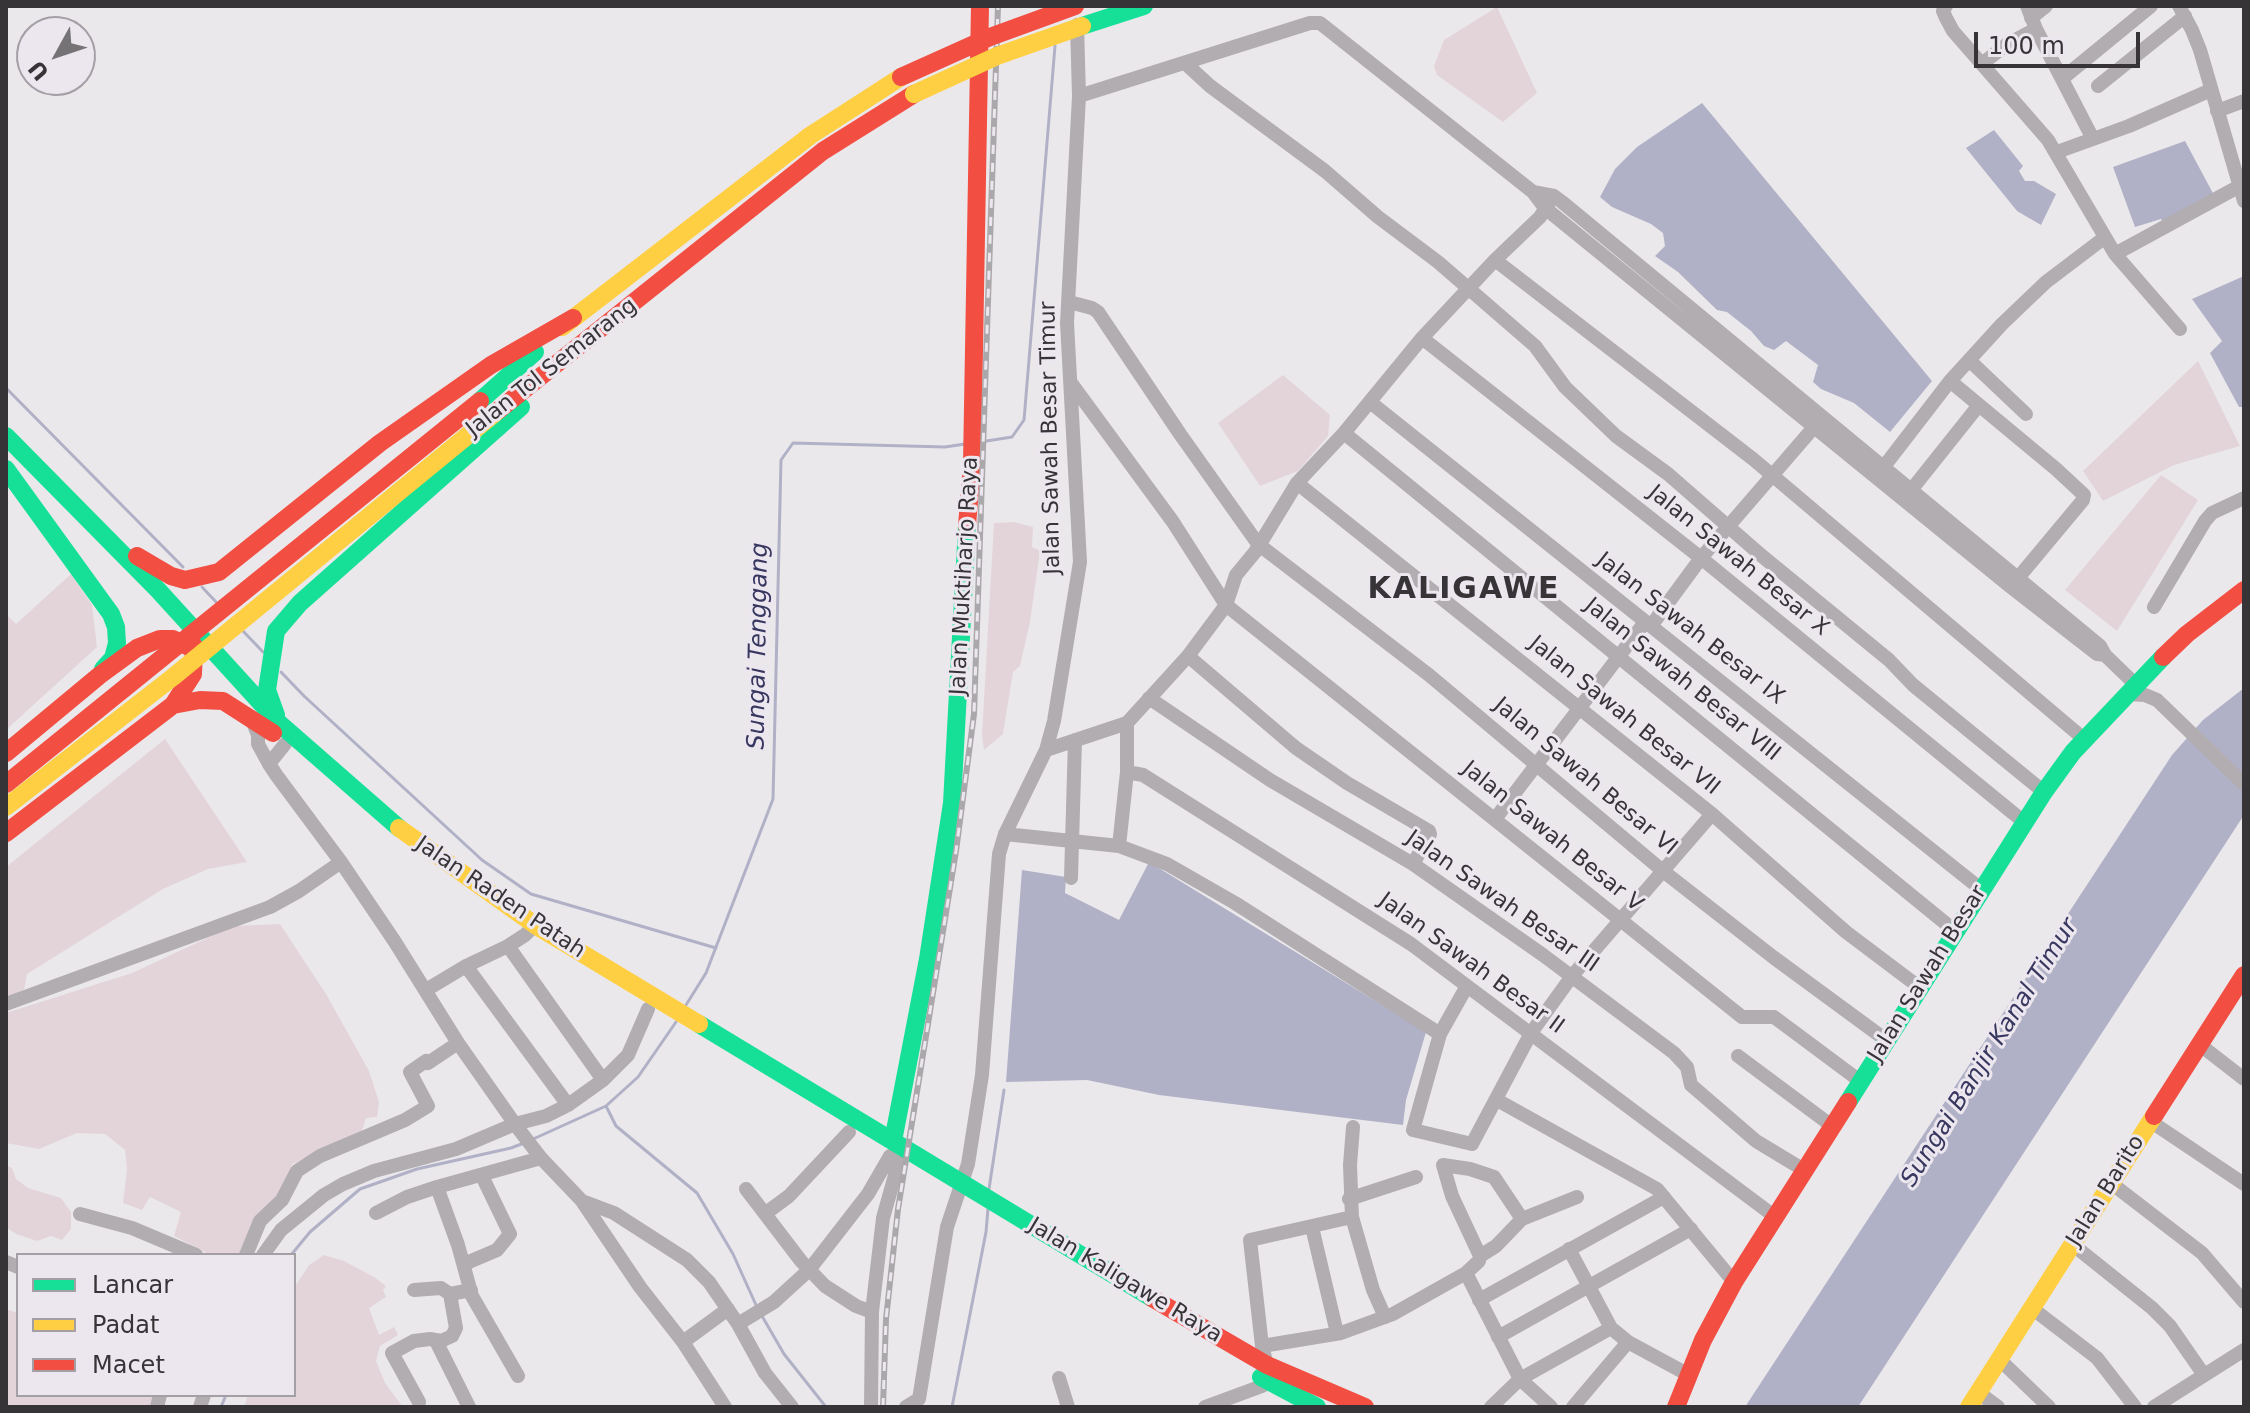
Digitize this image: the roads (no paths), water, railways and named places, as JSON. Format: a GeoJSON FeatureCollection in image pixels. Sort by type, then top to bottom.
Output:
{"type":"FeatureCollection","features":[{"type":"Feature","properties":{"kind":"main road","name":"Jalan Muktiharjo Raya"},"geometry":{"type":"LineString","coordinates":[[896,1160],[952,803],[964,605],[964,555],[972,464],[980,6]]}},
{"type":"Feature","properties":{"kind":"main road","name":"Jalan Tol Semarang"},"geometry":{"type":"LineString","coordinates":[[6,807],[173,677],[487,407],[573,318],[811,135],[901,77],[990,37],[1076,6]]}},
{"type":"Feature","properties":{"kind":"main road","name":"Jalan Tol Semarang"},"geometry":{"type":"LineString","coordinates":[[6,784],[487,407],[591,337],[823,151],[914,94],[997,56],[1144,6]]}},
{"type":"Feature","properties":{"kind":"main road"},"geometry":{"type":"LineString","coordinates":[[113,543],[171,576],[185,580],[219,572],[380,443],[491,365],[573,318]]}},
{"type":"Feature","properties":{"kind":"main road"},"geometry":{"type":"LineString","coordinates":[[279,733],[267,690],[276,631],[300,603],[514,414],[591,337]]}},
{"type":"Feature","properties":{"kind":"main road"},"geometry":{"type":"LineString","coordinates":[[6,423],[73,492],[93,524]]}},
{"type":"Feature","properties":{"kind":"main road"},"geometry":{"type":"LineString","coordinates":[[6,436],[158,590],[195,650],[193,674],[173,705],[6,833]]}},
{"type":"Feature","properties":{"kind":"main road"},"geometry":{"type":"LineString","coordinates":[[6,452],[111,558],[195,650]]}},
{"type":"Feature","properties":{"kind":"main road"},"geometry":{"type":"LineString","coordinates":[[6,469],[104,602],[116,627],[115,652],[100,675]]}},
{"type":"Feature","properties":{"kind":"main road"},"geometry":{"type":"LineString","coordinates":[[6,486],[46,523]]}},
{"type":"Feature","properties":{"kind":"main road","name":"Jalan Raden Patah"},"geometry":{"type":"LineString","coordinates":[[158,590],[237,677],[279,733]]}},
{"type":"Feature","properties":{"kind":"main road","name":"Jalan Sawah Besar"},"geometry":{"type":"LineString","coordinates":[[1676,1407],[1687,1374],[1734,1282],[2044,792],[2084,739],[2130,689],[2187,634],[2244,590]]}},
{"type":"Feature","properties":{"kind":"main road"},"geometry":{"type":"LineString","coordinates":[[6,753],[100,675],[137,648],[160,639],[173,639],[237,677]]}},
{"type":"Feature","properties":{"kind":"main road","name":"Jalan Raden Patah"},"geometry":{"type":"LineString","coordinates":[[195,650],[279,733],[530,930],[651,1006],[694,1028],[896,1160]]}},
{"type":"Feature","properties":{"kind":"main road"},"geometry":{"type":"LineString","coordinates":[[173,705],[200,700],[223,701],[279,733]]}},
{"type":"Feature","properties":{"kind":"main road","name":"Jalan Barito"},"geometry":{"type":"LineString","coordinates":[[1974,1400],[2244,975]]}},
{"type":"Feature","properties":{"kind":"main road","name":"Jalan Raden Patah"},"geometry":{"type":"LineString","coordinates":[[748,1062],[849,1132],[896,1160]]}},
{"type":"Feature","properties":{"kind":"main road","name":"Jalan Kaligawe Raya"},"geometry":{"type":"LineString","coordinates":[[896,1160],[968,1194],[1210,1333],[1317,1407]]}},
{"type":"Feature","properties":{"kind":"main road","name":"Jalan Kaligawe Raya"},"geometry":{"type":"LineString","coordinates":[[896,1160],[968,1194]]}},
{"type":"Feature","properties":{"kind":"main road","name":"Jalan Kaligawe Raya"},"geometry":{"type":"LineString","coordinates":[[1267,1373],[1365,1407]]}},
{"type":"Feature","properties":{"kind":"street","name":"Jalan Sawah Besar Timur"},"geometry":{"type":"LineString","coordinates":[[906,1407],[919,1399],[926,1371],[938,1270],[947,1227],[968,1194],[982,1075],[999,854],[1005,834],[1046,750],[1054,721],[1080,562],[1067,323],[1079,96],[1076,6]]}},
{"type":"Feature","properties":{"kind":"street"},"geometry":{"type":"LineString","coordinates":[[1946,6],[1943,11],[1953,31],[2057,152],[2115,254],[2180,329]]}},
{"type":"Feature","properties":{"kind":"street"},"geometry":{"type":"LineString","coordinates":[[1983,63],[2046,6]]}},
{"type":"Feature","properties":{"kind":"street"},"geometry":{"type":"LineString","coordinates":[[2063,78],[2151,6]]}},
{"type":"Feature","properties":{"kind":"street"},"geometry":{"type":"LineString","coordinates":[[2098,86],[2182,11],[2200,50],[2217,111],[2237,156],[2241,194],[2115,254]]}},
{"type":"Feature","properties":{"kind":"street"},"geometry":{"type":"LineString","coordinates":[[2031,18],[2093,139]]}},
{"type":"Feature","properties":{"kind":"street"},"geometry":{"type":"LineString","coordinates":[[1079,96],[1310,23],[1320,23],[2015,582],[2100,646],[2130,689],[2161,704],[2244,784]]}},
{"type":"Feature","properties":{"kind":"street"},"geometry":{"type":"LineString","coordinates":[[1185,63],[1210,86],[1325,171],[1468,288],[1535,346],[1565,387],[1616,436],[1668,474],[1889,660],[1913,685],[2044,792]]}},
{"type":"Feature","properties":{"kind":"street"},"geometry":{"type":"LineString","coordinates":[[2057,152],[2211,90]]}},
{"type":"Feature","properties":{"kind":"street"},"geometry":{"type":"LineString","coordinates":[[2217,111],[2244,101]]}},
{"type":"Feature","properties":{"kind":"street"},"geometry":{"type":"LineString","coordinates":[[1046,750],[1127,723],[1188,656],[1226,605],[1236,575],[1255,552],[1297,483],[1344,433],[1422,338],[1546,207]]}},
{"type":"Feature","properties":{"kind":"street"},"geometry":{"type":"LineString","coordinates":[[1880,472],[1969,360],[2046,282],[2104,238]]}},
{"type":"Feature","properties":{"kind":"street"},"geometry":{"type":"LineString","coordinates":[[1495,260],[1774,476],[2084,739]]}},
{"type":"Feature","properties":{"kind":"street","name":"Jalan Sawah Besar VI"},"geometry":{"type":"LineString","coordinates":[[1069,302],[1098,312],[1258,544],[1429,675],[1663,871],[1886,1040]]}},
{"type":"Feature","properties":{"kind":"street","name":"Jalan Sawah Besar X"},"geometry":{"type":"LineString","coordinates":[[1422,338],[1701,558],[2024,822]]}},
{"type":"Feature","properties":{"kind":"street"},"geometry":{"type":"LineString","coordinates":[[1969,360],[2026,414]]}},
{"type":"Feature","properties":{"kind":"street"},"geometry":{"type":"LineString","coordinates":[[1950,381],[2084,495],[2015,582]]}},
{"type":"Feature","properties":{"kind":"street","name":"Jalan Sawah Besar V"},"geometry":{"type":"LineString","coordinates":[[1070,382],[1173,522],[1226,605],[1742,1017],[1774,1017],[1860,1081]]}},
{"type":"Feature","properties":{"kind":"street","name":"Jalan Sawah Besar IX"},"geometry":{"type":"LineString","coordinates":[[1370,402],[1982,890]]}},
{"type":"Feature","properties":{"kind":"street"},"geometry":{"type":"LineString","coordinates":[[1912,489],[1979,405]]}},
{"type":"Feature","properties":{"kind":"street"},"geometry":{"type":"LineString","coordinates":[[1495,819],[1618,657],[1818,422]]}},
{"type":"Feature","properties":{"kind":"street","name":"Jalan Sawah Besar VIII"},"geometry":{"type":"LineString","coordinates":[[1344,433],[1955,931]]}},
{"type":"Feature","properties":{"kind":"street"},"geometry":{"type":"LineString","coordinates":[[1880,472],[1912,489],[2015,582]]}},
{"type":"Feature","properties":{"kind":"street","name":"Jalan Sawah Besar VII"},"geometry":{"type":"LineString","coordinates":[[1297,483],[1712,814],[1846,932],[1919,987]]}},
{"type":"Feature","properties":{"kind":"street"},"geometry":{"type":"LineString","coordinates":[[2154,607],[2205,521],[2212,513],[2244,498]]}},
{"type":"Feature","properties":{"kind":"street"},"geometry":{"type":"LineString","coordinates":[[1188,656],[1296,748],[1347,783],[1429,831],[1413,864]]}},
{"type":"Feature","properties":{"kind":"street"},"geometry":{"type":"LineString","coordinates":[[2153,667],[2152,689],[2161,704]]}},
{"type":"Feature","properties":{"kind":"street","name":"Jalan Sawah Besar III"},"geometry":{"type":"LineString","coordinates":[[1149,698],[1270,780],[1413,864],[1572,976],[1674,1053],[1687,1067],[1691,1085],[1756,1141],[1804,1170]]}},
{"type":"Feature","properties":{"kind":"street"},"geometry":{"type":"LineString","coordinates":[[250,716],[258,735],[258,744],[269,764],[341,862],[458,1043],[539,1156],[582,1201],[640,1287],[683,1342],[725,1407]]}},
{"type":"Feature","properties":{"kind":"street"},"geometry":{"type":"LineString","coordinates":[[1119,846],[1127,772],[1127,723]]}},
{"type":"Feature","properties":{"kind":"street"},"geometry":{"type":"LineString","coordinates":[[269,764],[279,733]]}},
{"type":"Feature","properties":{"kind":"street"},"geometry":{"type":"LineString","coordinates":[[1071,878],[1075,740]]}},
{"type":"Feature","properties":{"kind":"street","name":"Jalan Sawah Besar II"},"geometry":{"type":"LineString","coordinates":[[1127,772],[1143,775],[1411,944],[1774,1216]]}},
{"type":"Feature","properties":{"kind":"street"},"geometry":{"type":"LineString","coordinates":[[1467,986],[1440,1034],[1413,1130],[1472,1144],[1531,1033],[1572,976],[1712,814]]}},
{"type":"Feature","properties":{"kind":"street"},"geometry":{"type":"LineString","coordinates":[[1005,834],[1119,846],[1167,864],[1440,1034]]}},
{"type":"Feature","properties":{"kind":"street"},"geometry":{"type":"LineString","coordinates":[[6,1004],[270,907],[341,862]]}},
{"type":"Feature","properties":{"kind":"street"},"geometry":{"type":"LineString","coordinates":[[426,990],[508,946],[530,930]]}},
{"type":"Feature","properties":{"kind":"street"},"geometry":{"type":"LineString","coordinates":[[508,946],[603,1080]]}},
{"type":"Feature","properties":{"kind":"street"},"geometry":{"type":"LineString","coordinates":[[466,966],[568,1105]]}},
{"type":"Feature","properties":{"kind":"street"},"geometry":{"type":"LineString","coordinates":[[264,1253],[281,1230],[336,1187],[369,1173],[456,1149],[568,1105],[603,1080],[630,1053],[651,1006]]}},
{"type":"Feature","properties":{"kind":"street"},"geometry":{"type":"LineString","coordinates":[[247,1253],[260,1221],[282,1200],[293,1177],[304,1165],[405,1120],[428,1106],[410,1072],[458,1043]]}},
{"type":"Feature","properties":{"kind":"street"},"geometry":{"type":"LineString","coordinates":[[2199,1044],[2244,1079]]}},
{"type":"Feature","properties":{"kind":"street"},"geometry":{"type":"LineString","coordinates":[[1738,1056],[1832,1126]]}},
{"type":"Feature","properties":{"kind":"street"},"geometry":{"type":"LineString","coordinates":[[1497,1100],[1657,1189],[1734,1282]]}},
{"type":"Feature","properties":{"kind":"street"},"geometry":{"type":"LineString","coordinates":[[2150,1121],[2244,1184]]}},
{"type":"Feature","properties":{"kind":"street"},"geometry":{"type":"LineString","coordinates":[[1353,1127],[1349,1199],[1352,1217],[1373,1290],[1385,1317]]}},
{"type":"Feature","properties":{"kind":"street"},"geometry":{"type":"LineString","coordinates":[[766,1213],[789,1196],[849,1132]]}},
{"type":"Feature","properties":{"kind":"street"},"geometry":{"type":"LineString","coordinates":[[376,1213],[407,1197],[539,1156]]}},
{"type":"Feature","properties":{"kind":"street"},"geometry":{"type":"LineString","coordinates":[[751,1317],[809,1270],[896,1160]]}},
{"type":"Feature","properties":{"kind":"street"},"geometry":{"type":"LineString","coordinates":[[871,1407],[872,1312],[883,1218],[896,1160]]}},
{"type":"Feature","properties":{"kind":"street"},"geometry":{"type":"LineString","coordinates":[[1480,1256],[1452,1196],[1443,1165],[1494,1177],[1522,1219]]}},
{"type":"Feature","properties":{"kind":"street"},"geometry":{"type":"LineString","coordinates":[[464,1264],[497,1250],[510,1234],[482,1176]]}},
{"type":"Feature","properties":{"kind":"street"},"geometry":{"type":"LineString","coordinates":[[1349,1199],[1416,1177]]}},
{"type":"Feature","properties":{"kind":"street"},"geometry":{"type":"LineString","coordinates":[[2111,1183],[2202,1253],[2244,1302]]}},
{"type":"Feature","properties":{"kind":"street"},"geometry":{"type":"LineString","coordinates":[[437,1187],[472,1296],[518,1376]]}},
{"type":"Feature","properties":{"kind":"street"},"geometry":{"type":"LineString","coordinates":[[746,1189],[809,1270],[837,1295],[872,1312]]}},
{"type":"Feature","properties":{"kind":"street"},"geometry":{"type":"LineString","coordinates":[[1262,1346],[1337,1333],[1385,1317],[1466,1273],[1479,1261],[1480,1256],[1496,1246],[1522,1219],[1577,1197]]}},
{"type":"Feature","properties":{"kind":"street"},"geometry":{"type":"LineString","coordinates":[[1479,1300],[1664,1197]]}},
{"type":"Feature","properties":{"kind":"street"},"geometry":{"type":"LineString","coordinates":[[582,1201],[614,1213],[687,1260],[709,1282],[728,1309],[751,1317]]}},
{"type":"Feature","properties":{"kind":"street"},"geometry":{"type":"LineString","coordinates":[[80,1214],[132,1228],[191,1253]]}},
{"type":"Feature","properties":{"kind":"street"},"geometry":{"type":"LineString","coordinates":[[1210,1406],[1259,1388],[1267,1373],[1250,1240],[1352,1217]]}},
{"type":"Feature","properties":{"kind":"street"},"geometry":{"type":"LineString","coordinates":[[1312,1227],[1337,1333]]}},
{"type":"Feature","properties":{"kind":"street"},"geometry":{"type":"LineString","coordinates":[[1498,1337],[1691,1229]]}},
{"type":"Feature","properties":{"kind":"street"},"geometry":{"type":"LineString","coordinates":[[2072,1244],[2152,1308],[2170,1326],[2204,1375]]}},
{"type":"Feature","properties":{"kind":"street"},"geometry":{"type":"LineString","coordinates":[[1569,1249],[1611,1328],[1628,1342],[1687,1374]]}},
{"type":"Feature","properties":{"kind":"street"},"geometry":{"type":"LineString","coordinates":[[1466,1273],[1520,1379],[1551,1407]]}},
{"type":"Feature","properties":{"kind":"street"},"geometry":{"type":"LineString","coordinates":[[414,1290],[441,1288],[450,1294],[471,1290]]}},
{"type":"Feature","properties":{"kind":"street"},"geometry":{"type":"LineString","coordinates":[[419,1402],[392,1353],[414,1341],[436,1341],[456,1332],[450,1294]]}},
{"type":"Feature","properties":{"kind":"street"},"geometry":{"type":"LineString","coordinates":[[683,1342],[728,1309]]}},
{"type":"Feature","properties":{"kind":"street"},"geometry":{"type":"LineString","coordinates":[[2033,1309],[2097,1358],[2135,1407]]}},
{"type":"Feature","properties":{"kind":"street"},"geometry":{"type":"LineString","coordinates":[[751,1317],[765,1373],[792,1407]]}},
{"type":"Feature","properties":{"kind":"street"},"geometry":{"type":"LineString","coordinates":[[1491,1407],[1520,1379],[1611,1328]]}},
{"type":"Feature","properties":{"kind":"street"},"geometry":{"type":"LineString","coordinates":[[436,1341],[469,1407]]}},
{"type":"Feature","properties":{"kind":"street"},"geometry":{"type":"LineString","coordinates":[[1573,1407],[1628,1342]]}},
{"type":"Feature","properties":{"kind":"street"},"geometry":{"type":"LineString","coordinates":[[2154,1407],[2244,1350]]}},
{"type":"Feature","properties":{"kind":"street"},"geometry":{"type":"LineString","coordinates":[[2000,1360],[2049,1407]]}},
{"type":"Feature","properties":{"kind":"street"},"geometry":{"type":"LineString","coordinates":[[1059,1378],[1068,1407]]}},
{"type":"Feature","properties":{"kind":"street"},"geometry":{"type":"LineString","coordinates":[[1974,1400],[1998,1407]]}},
{"type":"Feature","properties":{"kind":"water"},"geometry":{"type":"Polygon","coordinates":[[[1702,103],[1932,381],[1890,432],[1854,403],[1821,389],[1813,382],[1818,365],[1786,341],[1774,350],[1764,346],[1727,312],[1717,310],[1678,272],[1655,256],[1665,246],[1663,233],[1651,224],[1612,207],[1600,197],[1615,169],[1637,147],[1702,103]]]}},
{"type":"Feature","properties":{"kind":"water"},"geometry":{"type":"Polygon","coordinates":[[[1994,130],[2023,166],[2019,171],[2025,181],[2034,181],[2056,194],[2041,225],[2017,211],[1966,148],[1994,130]]]}},
{"type":"Feature","properties":{"kind":"water"},"geometry":{"type":"Polygon","coordinates":[[[2185,141],[2215,197],[2164,224],[2161,219],[2135,227],[2113,167],[2185,141]]]}},
{"type":"Feature","properties":{"kind":"water"},"geometry":{"type":"Polygon","coordinates":[[[2244,276],[2244,407],[2239,407],[2210,353],[2222,341],[2192,299],[2244,276]]]}},
{"type":"Feature","properties":{"kind":"water","name":"Sungai Banjir Kanal Timur"},"geometry":{"type":"Polygon","coordinates":[[[2244,688],[2244,815],[1858,1407],[1745,1407],[2172,755],[2203,720],[2244,688]]]}},
{"type":"Feature","properties":{"kind":"water"},"geometry":{"type":"Polygon","coordinates":[[[1149,862],[1426,1032],[1406,1100],[1403,1125],[1159,1095],[1087,1080],[1006,1082],[1022,870],[1066,877],[1065,893],[1119,920],[1149,862]]]}},
{"type":"Feature","properties":{"kind":"waterway","name":"Sungai Tenggang"},"geometry":{"type":"LineString","coordinates":[[980,442],[1012,437],[1024,420],[1055,46]]}},
{"type":"Feature","properties":{"kind":"waterway"},"geometry":{"type":"LineString","coordinates":[[6,388],[183,567]]}},
{"type":"Feature","properties":{"kind":"waterway","name":"Sungai Tenggang"},"geometry":{"type":"LineString","coordinates":[[686,1005],[706,973],[773,799],[781,460],[793,443],[945,447],[965,444]]}},
{"type":"Feature","properties":{"kind":"waterway"},"geometry":{"type":"LineString","coordinates":[[202,587],[216,602]]}},
{"type":"Feature","properties":{"kind":"waterway"},"geometry":{"type":"LineString","coordinates":[[243,631],[263,652]]}},
{"type":"Feature","properties":{"kind":"waterway"},"geometry":{"type":"LineString","coordinates":[[281,672],[482,860],[531,894],[716,948]]}},
{"type":"Feature","properties":{"kind":"waterway","name":"Sungai Tenggang"},"geometry":{"type":"LineString","coordinates":[[531,1140],[606,1106],[638,1077],[676,1022]]}},
{"type":"Feature","properties":{"kind":"waterway"},"geometry":{"type":"LineString","coordinates":[[989,1189],[1004,1090]]}},
{"type":"Feature","properties":{"kind":"waterway"},"geometry":{"type":"LineString","coordinates":[[606,1106],[616,1126],[697,1193],[733,1254],[756,1305]]}},
{"type":"Feature","properties":{"kind":"waterway","name":"Sungai Tenggang"},"geometry":{"type":"LineString","coordinates":[[293,1253],[310,1232],[360,1189],[417,1169],[524,1143]]}},
{"type":"Feature","properties":{"kind":"waterway"},"geometry":{"type":"LineString","coordinates":[[952,1407],[988,1209]]}},
{"type":"Feature","properties":{"kind":"waterway"},"geometry":{"type":"LineString","coordinates":[[762,1316],[784,1354],[826,1407]]}},
{"type":"Feature","properties":{"kind":"waterway","name":"Sungai Tenggang"},"geometry":{"type":"LineString","coordinates":[[221,1407],[225,1397]]}},
{"type":"Feature","properties":{"kind":"railway"},"geometry":{"type":"LineString","coordinates":[[883,1407],[886,1319],[898,1209],[956,851],[974,714],[998,6]]}},
{"type":"Feature","properties":{"kind":"district","name":"KALIGAWE"},"geometry":{"type":"Point","coordinates":[1464,590]}}]}
